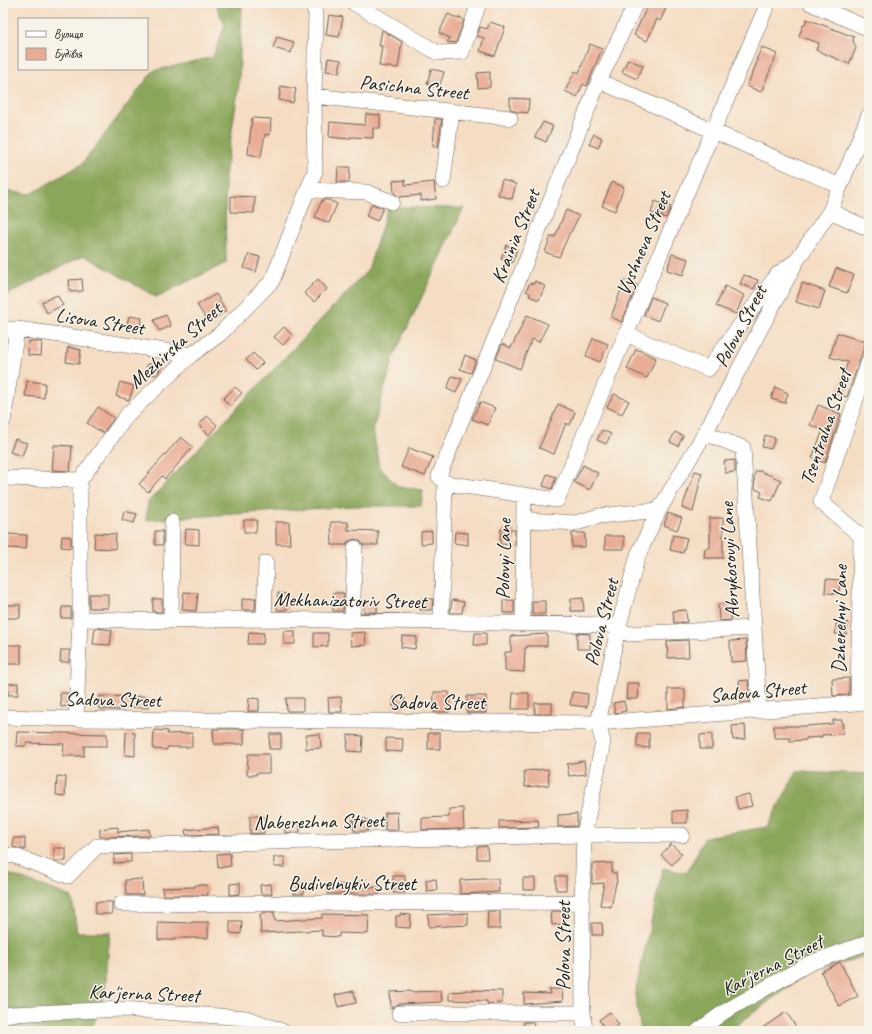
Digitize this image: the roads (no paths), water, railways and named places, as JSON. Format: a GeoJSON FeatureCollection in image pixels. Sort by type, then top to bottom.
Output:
{"type":"FeatureCollection","features":[{"type":"Feature","properties":{"kind":"street","name":"Mezhirska Street"},"geometry":{"type":"LineString","coordinates":[[80,480],[128,414],[191,355],[220,334],[272,281],[315,172],[314,96],[316,14],[312,3]]}},
{"type":"Feature","properties":{"kind":"street"},"geometry":{"type":"LineString","coordinates":[[354,3],[438,53],[462,52],[479,3]]}},
{"type":"Feature","properties":{"kind":"street","name":"Krainia Street"},"geometry":{"type":"LineString","coordinates":[[445,483],[439,476],[600,81],[636,3]]}},
{"type":"Feature","properties":{"kind":"street","name":"Vyshneva Street"},"geometry":{"type":"LineString","coordinates":[[524,495],[557,500],[626,334],[768,3]]}},
{"type":"Feature","properties":{"kind":"street"},"geometry":{"type":"LineString","coordinates":[[810,3],[869,29]]}},
{"type":"Feature","properties":{"kind":"street"},"geometry":{"type":"LineString","coordinates":[[600,81],[713,132],[840,186]]}},
{"type":"Feature","properties":{"kind":"street","name":"Pasichna Street"},"geometry":{"type":"LineString","coordinates":[[314,96],[510,118]]}},
{"type":"Feature","properties":{"kind":"street"},"geometry":{"type":"LineString","coordinates":[[443,181],[452,111]]}},
{"type":"Feature","properties":{"kind":"street","name":"Polova Street"},"geometry":{"type":"LineString","coordinates":[[585,1031],[583,1013],[582,902],[584,835],[603,742],[598,723],[618,629],[638,555],[659,510],[705,433],[797,260],[830,211],[869,115]]}},
{"type":"Feature","properties":{"kind":"street"},"geometry":{"type":"LineString","coordinates":[[308,190],[366,192],[392,202]]}},
{"type":"Feature","properties":{"kind":"street"},"geometry":{"type":"LineString","coordinates":[[830,211],[869,229]]}},
{"type":"Feature","properties":{"kind":"street","name":"Polova Street"},"geometry":{"type":"LineString","coordinates":[[626,334],[708,369],[777,275],[797,260]]}},
{"type":"Feature","properties":{"kind":"street"},"geometry":{"type":"LineString","coordinates":[[3,421],[10,329]]}},
{"type":"Feature","properties":{"kind":"street","name":"Lisova Street"},"geometry":{"type":"LineString","coordinates":[[10,329],[191,355]]}},
{"type":"Feature","properties":{"kind":"street","name":"Tsentralna Street"},"geometry":{"type":"LineString","coordinates":[[861,536],[821,502],[869,361]]}},
{"type":"Feature","properties":{"kind":"street","name":"Abrykosovyi Lane"},"geometry":{"type":"LineString","coordinates":[[705,433],[743,448],[759,710]]}},
{"type":"Feature","properties":{"kind":"street"},"geometry":{"type":"LineString","coordinates":[[3,478],[80,480],[80,619],[76,719]]}},
{"type":"Feature","properties":{"kind":"street"},"geometry":{"type":"LineString","coordinates":[[441,622],[445,483],[524,495]]}},
{"type":"Feature","properties":{"kind":"street","name":"Polovyi Lane"},"geometry":{"type":"LineString","coordinates":[[523,623],[524,495]]}},
{"type":"Feature","properties":{"kind":"street"},"geometry":{"type":"LineString","coordinates":[[527,520],[576,524],[599,516],[659,510]]}},
{"type":"Feature","properties":{"kind":"street"},"geometry":{"type":"LineString","coordinates":[[171,621],[172,522]]}},
{"type":"Feature","properties":{"kind":"street","name":"Dzherelnyi Lane"},"geometry":{"type":"LineString","coordinates":[[861,536],[863,702]]}},
{"type":"Feature","properties":{"kind":"street"},"geometry":{"type":"LineString","coordinates":[[352,620],[355,548]]}},
{"type":"Feature","properties":{"kind":"street"},"geometry":{"type":"LineString","coordinates":[[264,619],[266,563]]}},
{"type":"Feature","properties":{"kind":"street","name":"Mekhanizatoriv Street"},"geometry":{"type":"LineString","coordinates":[[80,619],[171,621],[264,619],[609,625],[629,634],[753,628]]}},
{"type":"Feature","properties":{"kind":"street","name":"Sadova Street"},"geometry":{"type":"LineString","coordinates":[[3,717],[76,719],[598,723],[863,702]]}},
{"type":"Feature","properties":{"kind":"street","name":"Naberezhna Street"},"geometry":{"type":"LineString","coordinates":[[3,855],[16,856],[68,876],[97,846],[584,835],[682,835]]}},
{"type":"Feature","properties":{"kind":"street","name":"Budivelnykiv Street"},"geometry":{"type":"LineString","coordinates":[[121,904],[582,902]]}},
{"type":"Feature","properties":{"kind":"street","name":"Kar'jerna Street"},"geometry":{"type":"LineString","coordinates":[[698,1031],[724,1012],[810,963],[869,942]]}},
{"type":"Feature","properties":{"kind":"street","name":"Kar'jerna Street"},"geometry":{"type":"LineString","coordinates":[[3,1016],[11,1014],[122,1009],[246,1018],[282,1031]]}},
{"type":"Feature","properties":{"kind":"street"},"geometry":{"type":"LineString","coordinates":[[399,1013],[583,1013]]}}]}
